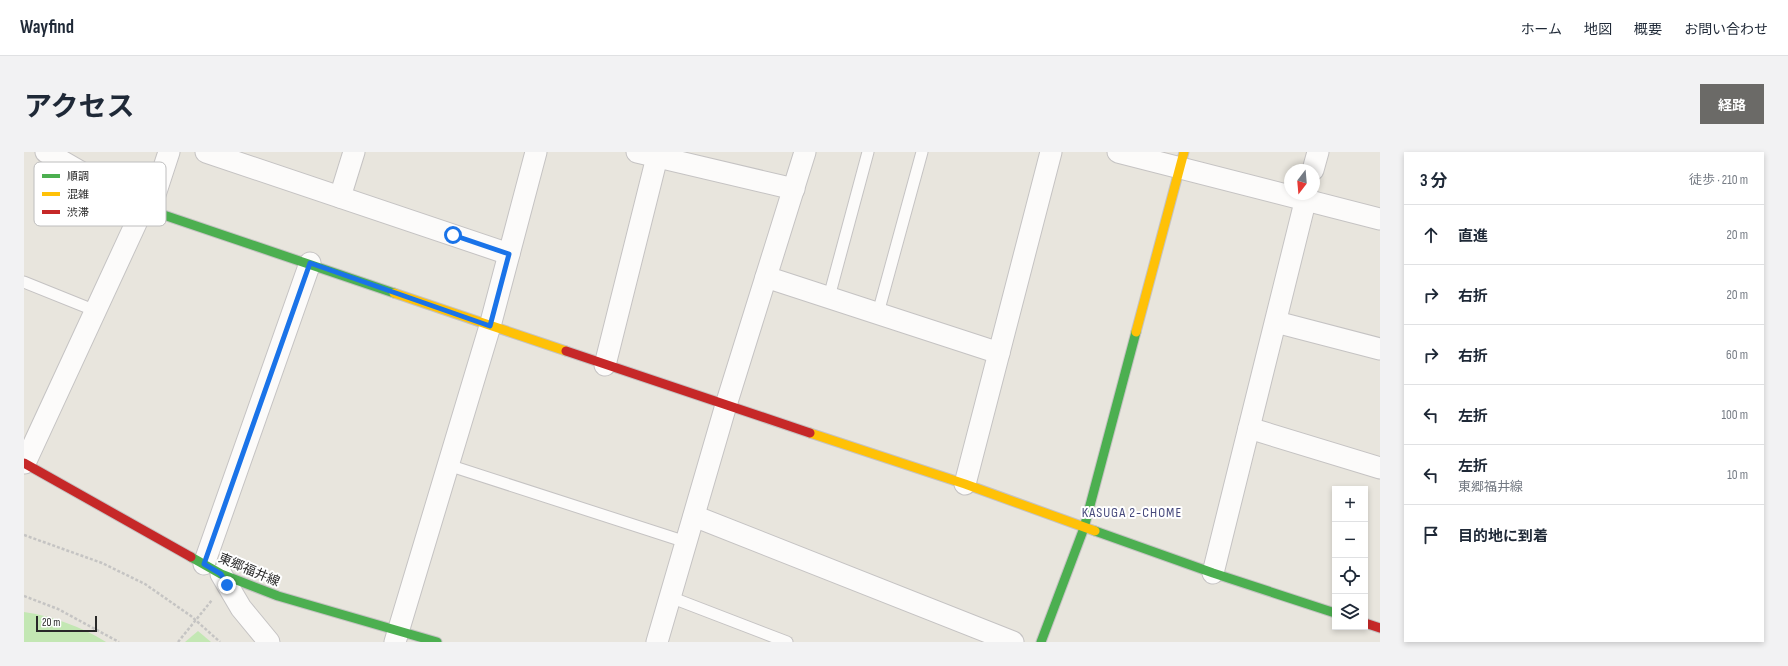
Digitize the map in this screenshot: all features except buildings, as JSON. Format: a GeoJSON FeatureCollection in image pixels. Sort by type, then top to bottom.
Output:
{"type":"FeatureCollection","features":[{"type":"Feature","properties":{"kind":"street"},"geometry":{"type":"LineString","coordinates":[[46,152],[64,162]]}},
{"type":"Feature","properties":{"kind":"street"},"geometry":{"type":"LineString","coordinates":[[165,162],[169,152]]}},
{"type":"Feature","properties":{"kind":"street"},"geometry":{"type":"LineString","coordinates":[[206,152],[509,254]]}},
{"type":"Feature","properties":{"kind":"street"},"geometry":{"type":"LineString","coordinates":[[340,197],[354,152]]}},
{"type":"Feature","properties":{"kind":"street"},"geometry":{"type":"LineString","coordinates":[[397,637],[490,326],[536,152]]}},
{"type":"Feature","properties":{"kind":"street"},"geometry":{"type":"LineString","coordinates":[[637,152],[794,189]]}},
{"type":"Feature","properties":{"kind":"street"},"geometry":{"type":"LineString","coordinates":[[656,642],[726,405],[806,152]]}},
{"type":"Feature","properties":{"kind":"street"},"geometry":{"type":"LineString","coordinates":[[965,484],[1051,152]]}},
{"type":"Feature","properties":{"kind":"street"},"geometry":{"type":"LineString","coordinates":[[1118,152],[1182,159],[1284,190]]}},
{"type":"Feature","properties":{"kind":"street"},"geometry":{"type":"LineString","coordinates":[[1315,164],[1318,152]]}},
{"type":"Feature","properties":{"kind":"street"},"geometry":{"type":"LineString","coordinates":[[605,365],[657,157]]}},
{"type":"Feature","properties":{"kind":"street"},"geometry":{"type":"LineString","coordinates":[[1042,642],[1084,528],[1182,159]]}},
{"type":"Feature","properties":{"kind":"street"},"geometry":{"type":"LineString","coordinates":[[1213,573],[1306,200]]}},
{"type":"Feature","properties":{"kind":"street"},"geometry":{"type":"LineString","coordinates":[[1317,200],[1380,219]]}},
{"type":"Feature","properties":{"kind":"street"},"geometry":{"type":"LineString","coordinates":[[166,215],[310,263],[605,365],[965,484],[1084,528],[1213,573],[1332,612]]}},
{"type":"Feature","properties":{"kind":"street"},"geometry":{"type":"LineString","coordinates":[[24,463],[96,311],[138,226]]}},
{"type":"Feature","properties":{"kind":"street"},"geometry":{"type":"LineString","coordinates":[[269,642],[212,569],[310,263]]}},
{"type":"Feature","properties":{"kind":"street"},"geometry":{"type":"LineString","coordinates":[[766,277],[999,353]]}},
{"type":"Feature","properties":{"kind":"street"},"geometry":{"type":"LineString","coordinates":[[1276,322],[1380,350]]}},
{"type":"Feature","properties":{"kind":"street"},"geometry":{"type":"LineString","coordinates":[[1249,428],[1380,468]]}},
{"type":"Feature","properties":{"kind":"street","name":"東郷福井線"},"geometry":{"type":"LineString","coordinates":[[24,463],[212,569],[278,596],[397,637],[437,642]]}},
{"type":"Feature","properties":{"kind":"street"},"geometry":{"type":"LineString","coordinates":[[694,516],[1013,642]]}},
{"type":"Feature","properties":{"kind":"street"},"geometry":{"type":"LineString","coordinates":[[1368,624],[1380,628]]}},
{"type":"Feature","properties":{"kind":"lane"},"geometry":{"type":"LineString","coordinates":[[829,297],[868,152]]}},
{"type":"Feature","properties":{"kind":"lane"},"geometry":{"type":"LineString","coordinates":[[878,313],[922,152]]}},
{"type":"Feature","properties":{"kind":"lane"},"geometry":{"type":"LineString","coordinates":[[24,282],[96,311]]}},
{"type":"Feature","properties":{"kind":"lane"},"geometry":{"type":"LineString","coordinates":[[448,465],[686,542]]}},
{"type":"Feature","properties":{"kind":"lane"},"geometry":{"type":"LineString","coordinates":[[670,597],[787,642]]}},
{"type":"Feature","properties":{"kind":"path"},"geometry":{"type":"LineString","coordinates":[[24,535],[102,563],[145,584],[196,620],[220,642]]}},
{"type":"Feature","properties":{"kind":"path"},"geometry":{"type":"LineString","coordinates":[[24,596],[58,609],[119,642]]}},
{"type":"Feature","properties":{"kind":"path"},"geometry":{"type":"LineString","coordinates":[[178,642],[213,599]]}},
{"type":"Feature","properties":{"kind":"green space"},"geometry":{"type":"Polygon","coordinates":[[[24,612],[45,616],[66,623],[106,642],[24,642],[24,612]]]}},
{"type":"Feature","properties":{"kind":"green space"},"geometry":{"type":"Polygon","coordinates":[[[198,631],[211,642],[185,642],[198,631]]]}},
{"type":"Feature","properties":{"kind":"traffic: fast"},"geometry":{"type":"LineString","coordinates":[[166,216],[394,293]]}},
{"type":"Feature","properties":{"kind":"traffic: fast"},"geometry":{"type":"LineString","coordinates":[[1041,642],[1084,528],[1136,332]]}},
{"type":"Feature","properties":{"kind":"traffic: fast"},"geometry":{"type":"LineString","coordinates":[[1095,531],[1213,573],[1332,612]]}},
{"type":"Feature","properties":{"kind":"traffic: fast"},"geometry":{"type":"LineString","coordinates":[[191,557],[221,574],[278,596],[437,642]]}},
{"type":"Feature","properties":{"kind":"traffic: slow"},"geometry":{"type":"LineString","coordinates":[[1136,332],[1184,152]]}},
{"type":"Feature","properties":{"kind":"traffic: slow"},"geometry":{"type":"LineString","coordinates":[[394,293],[566,351]]}},
{"type":"Feature","properties":{"kind":"traffic: slow"},"geometry":{"type":"LineString","coordinates":[[810,433],[965,484],[1095,531]]}},
{"type":"Feature","properties":{"kind":"traffic: jam"},"geometry":{"type":"LineString","coordinates":[[566,351],[810,433]]}},
{"type":"Feature","properties":{"kind":"traffic: jam"},"geometry":{"type":"LineString","coordinates":[[24,463],[191,557]]}},
{"type":"Feature","properties":{"kind":"traffic: jam"},"geometry":{"type":"LineString","coordinates":[[1368,624],[1380,628]]}},
{"type":"Feature","properties":{"kind":"district","name":"KASUGA 2-CHOME"},"geometry":{"type":"Point","coordinates":[1132,512]}},
{"type":"Feature","properties":{"kind":"route"},"geometry":{"type":"LineString","coordinates":[[227,585],[221,574],[204,564],[310,263],[490,326],[509,254],[453,235]]}}]}
